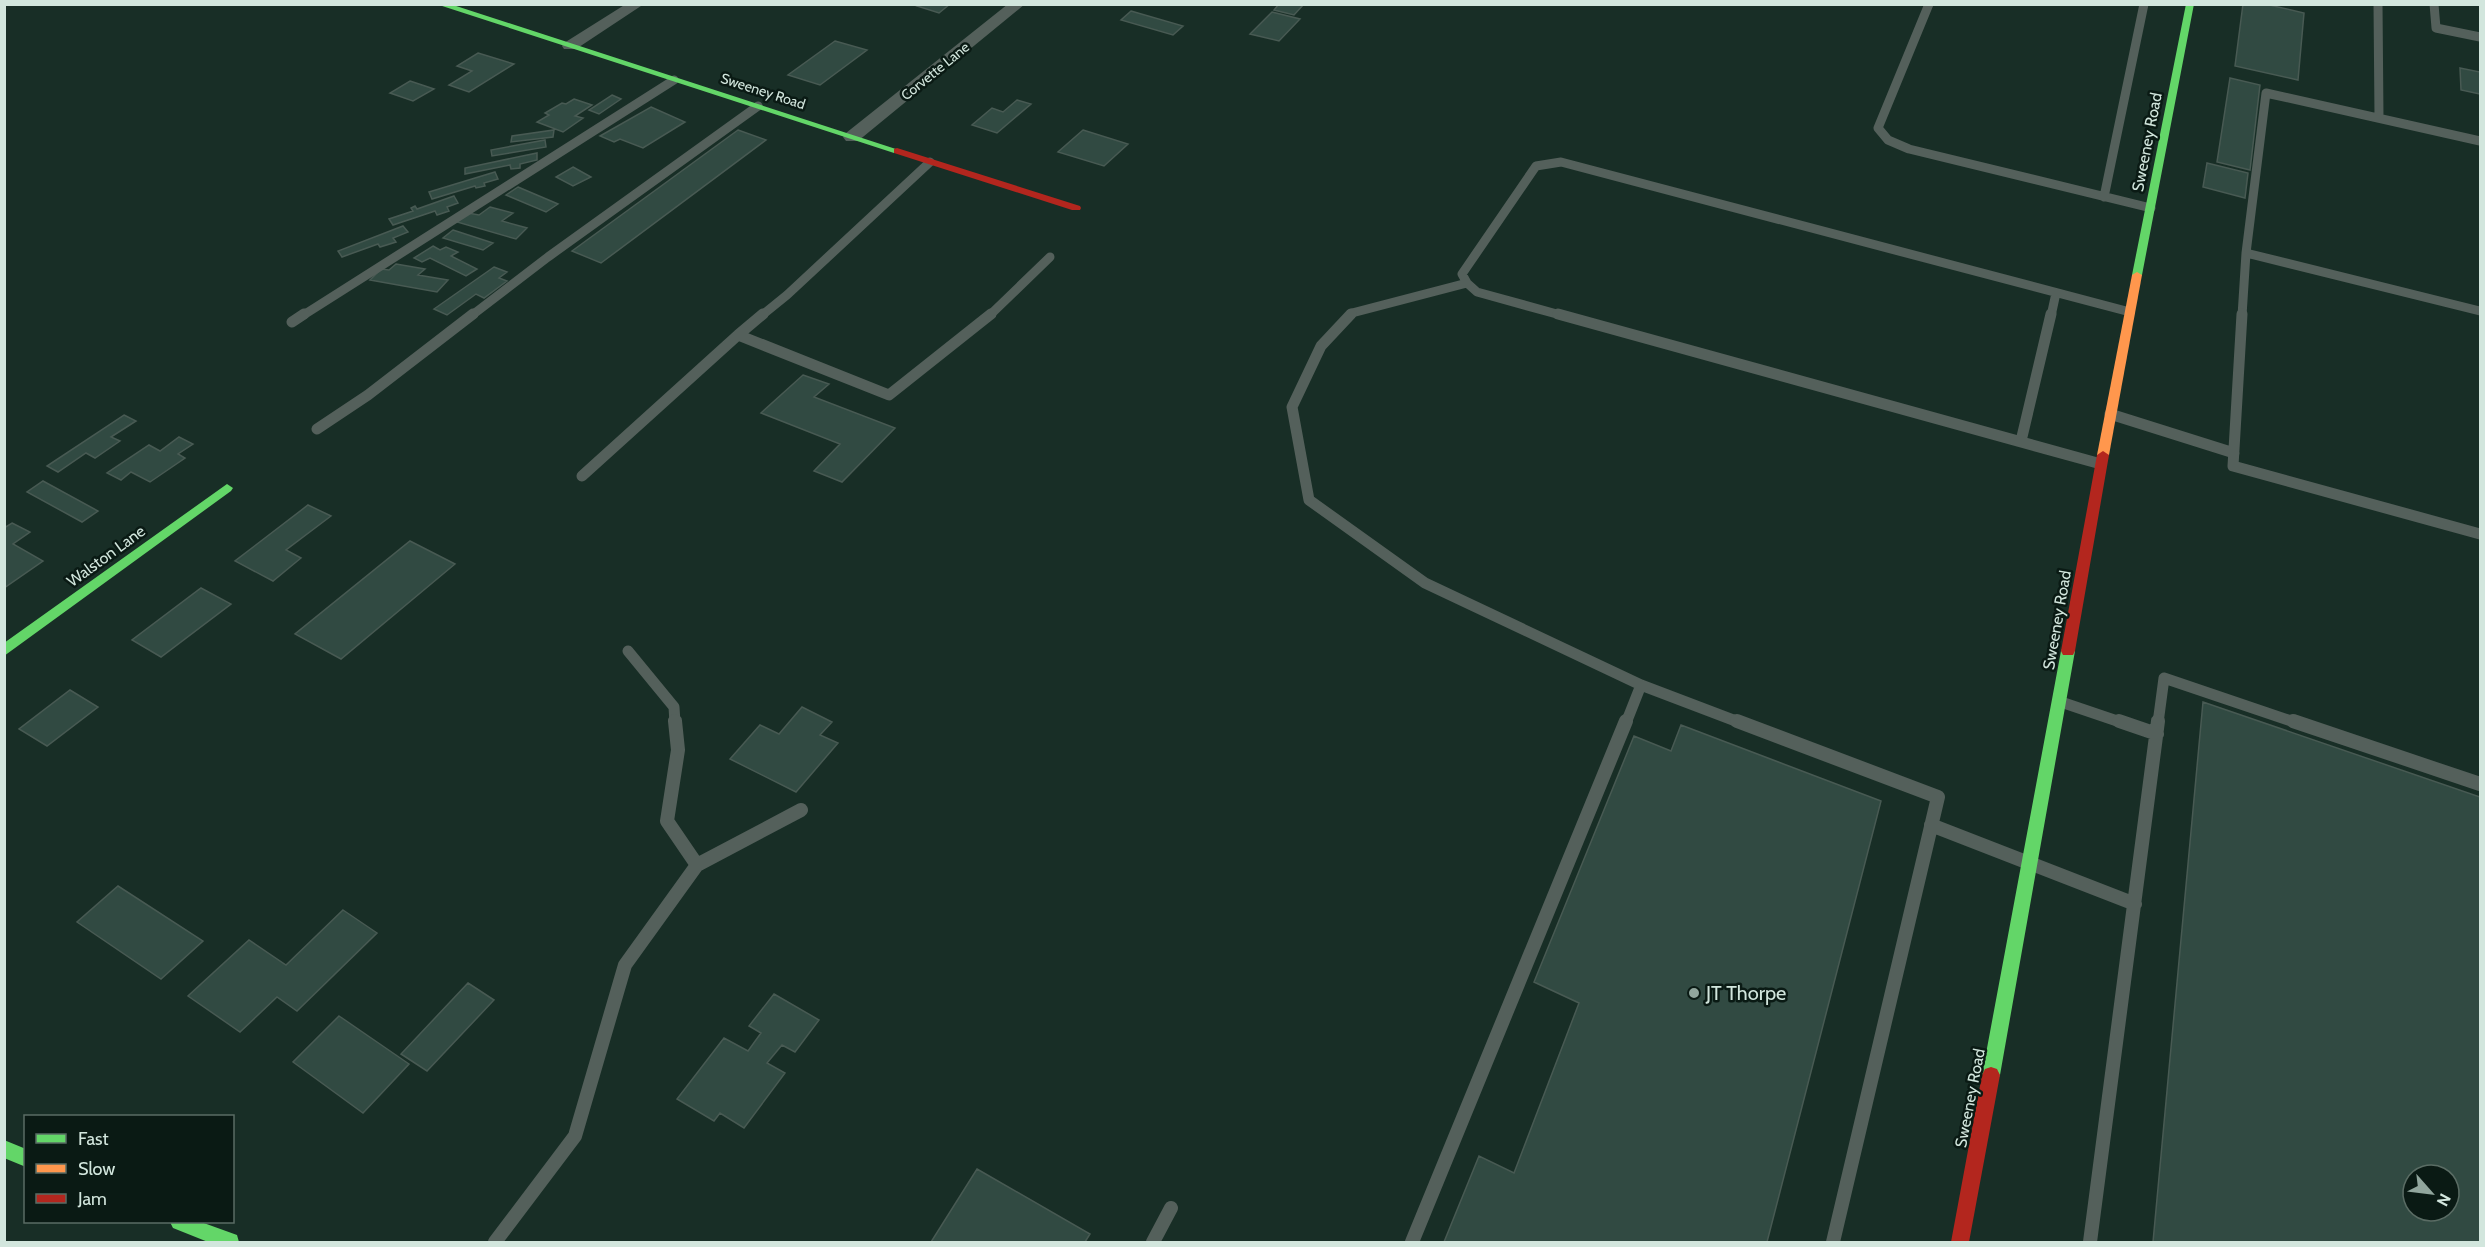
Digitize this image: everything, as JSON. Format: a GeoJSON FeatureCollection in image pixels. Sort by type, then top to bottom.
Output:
{"type":"FeatureCollection","features":[{"type":"Feature","properties":{"kind":"street","name":"Sweeney Road"},"geometry":{"type":"LineString","coordinates":[[440,4],[1076,208]]}},
{"type":"Feature","properties":{"kind":"street"},"geometry":{"type":"LineString","coordinates":[[570,46],[636,4]]}},
{"type":"Feature","properties":{"kind":"street","name":"Corvette Lane"},"geometry":{"type":"LineString","coordinates":[[852,137],[1018,4]]}},
{"type":"Feature","properties":{"kind":"street","name":"Sweeney Road"},"geometry":{"type":"LineString","coordinates":[[1960,1242],[2031,862],[2110,414],[2190,4]]}},
{"type":"Feature","properties":{"kind":"street","name":"Walston Lane"},"geometry":{"type":"LineString","coordinates":[[4,651],[227,488]]}},
{"type":"Feature","properties":{"kind":"street"},"geometry":{"type":"LineString","coordinates":[[4,1149],[24,1157]]}},
{"type":"Feature","properties":{"kind":"street"},"geometry":{"type":"LineString","coordinates":[[184,1223],[230,1242]]}},
{"type":"Feature","properties":{"kind":"lane"},"geometry":{"type":"LineString","coordinates":[[1929,4],[1878,128],[1888,140],[1909,149],[2151,208]]}},
{"type":"Feature","properties":{"kind":"lane"},"geometry":{"type":"LineString","coordinates":[[2103,197],[2144,4]]}},
{"type":"Feature","properties":{"kind":"lane"},"geometry":{"type":"LineString","coordinates":[[2378,4],[2379,117]]}},
{"type":"Feature","properties":{"kind":"lane"},"geometry":{"type":"LineString","coordinates":[[2433,4],[2436,28],[2481,37]]}},
{"type":"Feature","properties":{"kind":"lane"},"geometry":{"type":"LineString","coordinates":[[292,321],[674,80]]}},
{"type":"Feature","properties":{"kind":"lane"},"geometry":{"type":"LineString","coordinates":[[2481,141],[2266,93],[2246,253],[2233,466],[2481,534]]}},
{"type":"Feature","properties":{"kind":"lane"},"geometry":{"type":"LineString","coordinates":[[317,429],[368,395],[548,257],[758,106]]}},
{"type":"Feature","properties":{"kind":"lane"},"geometry":{"type":"LineString","coordinates":[[582,476],[738,334],[787,295],[930,162]]}},
{"type":"Feature","properties":{"kind":"lane"},"geometry":{"type":"LineString","coordinates":[[2102,464],[1477,292],[1467,283],[1462,274],[1536,166],[1561,162],[2130,312]]}},
{"type":"Feature","properties":{"kind":"lane"},"geometry":{"type":"LineString","coordinates":[[2246,253],[2481,311]]}},
{"type":"Feature","properties":{"kind":"lane"},"geometry":{"type":"LineString","coordinates":[[738,334],[889,395],[990,315],[1050,257]]}},
{"type":"Feature","properties":{"kind":"lane"},"geometry":{"type":"LineString","coordinates":[[1467,283],[1352,313],[1321,346],[1292,407],[1309,500],[1425,583],[1641,685],[1938,797],[1833,1242]]}},
{"type":"Feature","properties":{"kind":"lane"},"geometry":{"type":"LineString","coordinates":[[2021,441],[2056,293]]}},
{"type":"Feature","properties":{"kind":"lane"},"geometry":{"type":"LineString","coordinates":[[2110,414],[2234,453]]}},
{"type":"Feature","properties":{"kind":"lane"},"geometry":{"type":"LineString","coordinates":[[628,651],[674,707],[678,750],[667,821],[697,865]]}},
{"type":"Feature","properties":{"kind":"lane"},"geometry":{"type":"LineString","coordinates":[[2090,1242],[2164,678],[2481,784]]}},
{"type":"Feature","properties":{"kind":"lane"},"geometry":{"type":"LineString","coordinates":[[1412,1242],[1641,685]]}},
{"type":"Feature","properties":{"kind":"lane"},"geometry":{"type":"LineString","coordinates":[[2060,701],[2157,734]]}},
{"type":"Feature","properties":{"kind":"lane"},"geometry":{"type":"LineString","coordinates":[[495,1242],[575,1136],[625,965],[697,865],[801,810]]}},
{"type":"Feature","properties":{"kind":"lane"},"geometry":{"type":"LineString","coordinates":[[1931,825],[2135,904]]}},
{"type":"Feature","properties":{"kind":"lane"},"geometry":{"type":"LineString","coordinates":[[1153,1242],[1171,1208]]}},
{"type":"Feature","properties":{"kind":"building"},"geometry":{"type":"Polygon","coordinates":[[[920,4],[950,4],[939,13],[917,6],[920,4]]]}},
{"type":"Feature","properties":{"kind":"building"},"geometry":{"type":"Polygon","coordinates":[[[1279,4],[1304,4],[1294,15],[1274,10],[1279,4]]]}},
{"type":"Feature","properties":{"kind":"building"},"geometry":{"type":"Polygon","coordinates":[[[2243,4],[2265,4],[2304,13],[2298,80],[2235,66],[2243,4]]]}},
{"type":"Feature","properties":{"kind":"building"},"geometry":{"type":"Polygon","coordinates":[[[1131,11],[1183,26],[1173,35],[1121,20],[1131,11]]]}},
{"type":"Feature","properties":{"kind":"building"},"geometry":{"type":"Polygon","coordinates":[[[1272,12],[1300,19],[1279,41],[1250,34],[1272,12]]]}},
{"type":"Feature","properties":{"kind":"building"},"geometry":{"type":"Polygon","coordinates":[[[835,41],[867,50],[820,85],[788,75],[835,41]]]}},
{"type":"Feature","properties":{"kind":"building"},"geometry":{"type":"Polygon","coordinates":[[[478,53],[514,64],[469,92],[449,85],[472,71],[457,66],[478,53]]]}},
{"type":"Feature","properties":{"kind":"building"},"geometry":{"type":"Polygon","coordinates":[[[2460,68],[2480,72],[2480,94],[2461,90],[2460,68]]]}},
{"type":"Feature","properties":{"kind":"building"},"geometry":{"type":"Polygon","coordinates":[[[2230,78],[2260,85],[2250,170],[2217,162],[2230,78]]]}},
{"type":"Feature","properties":{"kind":"building"},"geometry":{"type":"Polygon","coordinates":[[[410,81],[434,89],[413,101],[390,93],[410,81]]]}},
{"type":"Feature","properties":{"kind":"building"},"geometry":{"type":"Polygon","coordinates":[[[612,95],[621,99],[599,114],[589,110],[612,95]]]}},
{"type":"Feature","properties":{"kind":"building"},"geometry":{"type":"Polygon","coordinates":[[[574,99],[592,105],[575,116],[583,118],[563,132],[537,122],[549,115],[545,113],[574,99]]]}},
{"type":"Feature","properties":{"kind":"building"},"geometry":{"type":"Polygon","coordinates":[[[1017,100],[1031,104],[997,133],[972,125],[992,108],[1003,112],[1017,100]]]}},
{"type":"Feature","properties":{"kind":"building"},"geometry":{"type":"Polygon","coordinates":[[[651,107],[685,122],[643,148],[620,139],[614,142],[600,136],[651,107]]]}},
{"type":"Feature","properties":{"kind":"building"},"geometry":{"type":"Polygon","coordinates":[[[554,130],[553,137],[511,142],[512,136],[554,130]]]}},
{"type":"Feature","properties":{"kind":"building"},"geometry":{"type":"Polygon","coordinates":[[[738,130],[766,140],[601,263],[572,251],[738,130]]]}},
{"type":"Feature","properties":{"kind":"building"},"geometry":{"type":"Polygon","coordinates":[[[1083,130],[1128,144],[1104,166],[1058,152],[1083,130]]]}},
{"type":"Feature","properties":{"kind":"building"},"geometry":{"type":"Polygon","coordinates":[[[545,140],[546,147],[492,156],[491,150],[545,140]]]}},
{"type":"Feature","properties":{"kind":"building"},"geometry":{"type":"Polygon","coordinates":[[[537,153],[537,160],[520,164],[520,168],[511,169],[510,165],[465,174],[465,168],[537,153]]]}},
{"type":"Feature","properties":{"kind":"building"},"geometry":{"type":"Polygon","coordinates":[[[2207,163],[2248,173],[2245,198],[2203,187],[2207,163]]]}},
{"type":"Feature","properties":{"kind":"building"},"geometry":{"type":"Polygon","coordinates":[[[573,167],[591,177],[573,186],[556,177],[573,167]]]}},
{"type":"Feature","properties":{"kind":"building"},"geometry":{"type":"Polygon","coordinates":[[[495,172],[498,179],[484,183],[485,186],[476,188],[475,186],[432,199],[429,192],[495,172]]]}},
{"type":"Feature","properties":{"kind":"building"},"geometry":{"type":"Polygon","coordinates":[[[518,187],[558,204],[546,212],[506,195],[518,187]]]}},
{"type":"Feature","properties":{"kind":"building"},"geometry":{"type":"Polygon","coordinates":[[[454,196],[458,203],[447,207],[449,211],[437,215],[435,211],[393,225],[389,219],[413,211],[411,208],[415,206],[417,209],[454,196]]]}},
{"type":"Feature","properties":{"kind":"building"},"geometry":{"type":"Polygon","coordinates":[[[490,207],[513,213],[502,221],[527,228],[516,239],[457,222],[468,213],[479,215],[490,207]]]}},
{"type":"Feature","properties":{"kind":"building"},"geometry":{"type":"Polygon","coordinates":[[[403,226],[408,232],[393,238],[396,242],[380,247],[378,244],[342,257],[338,251],[403,226]]]}},
{"type":"Feature","properties":{"kind":"building"},"geometry":{"type":"Polygon","coordinates":[[[453,230],[493,243],[483,250],[443,238],[453,230]]]}},
{"type":"Feature","properties":{"kind":"building"},"geometry":{"type":"Polygon","coordinates":[[[433,246],[440,250],[446,247],[458,252],[451,256],[477,269],[466,276],[430,258],[422,262],[414,258],[433,246]]]}},
{"type":"Feature","properties":{"kind":"building"},"geometry":{"type":"Polygon","coordinates":[[[396,264],[425,269],[418,275],[448,280],[437,292],[370,280],[381,269],[389,270],[396,264]]]}},
{"type":"Feature","properties":{"kind":"building"},"geometry":{"type":"Polygon","coordinates":[[[494,267],[507,272],[499,278],[507,281],[484,298],[476,294],[447,315],[434,309],[494,267]]]}},
{"type":"Feature","properties":{"kind":"building"},"geometry":{"type":"Polygon","coordinates":[[[803,375],[829,384],[814,397],[895,428],[842,482],[814,471],[840,444],[761,413],[803,375]]]}},
{"type":"Feature","properties":{"kind":"building"},"geometry":{"type":"Polygon","coordinates":[[[124,415],[136,421],[111,437],[120,441],[95,458],[86,453],[58,472],[47,466],[124,415]]]}},
{"type":"Feature","properties":{"kind":"building"},"geometry":{"type":"Polygon","coordinates":[[[179,437],[193,444],[178,454],[185,458],[150,482],[131,472],[121,480],[107,473],[149,445],[160,451],[179,437]]]}},
{"type":"Feature","properties":{"kind":"building"},"geometry":{"type":"Polygon","coordinates":[[[43,481],[98,511],[82,522],[27,492],[43,481]]]}},
{"type":"Feature","properties":{"kind":"building"},"geometry":{"type":"Polygon","coordinates":[[[308,505],[331,516],[286,550],[301,558],[273,581],[235,561],[308,505]]]}},
{"type":"Feature","properties":{"kind":"building"},"geometry":{"type":"Polygon","coordinates":[[[12,523],[30,532],[13,544],[43,561],[4,588],[4,528],[12,523]]]}},
{"type":"Feature","properties":{"kind":"building"},"geometry":{"type":"Polygon","coordinates":[[[410,541],[455,564],[341,659],[295,634],[410,541]]]}},
{"type":"Feature","properties":{"kind":"building"},"geometry":{"type":"Polygon","coordinates":[[[201,588],[231,604],[161,657],[132,640],[201,588]]]}},
{"type":"Feature","properties":{"kind":"building"},"geometry":{"type":"Polygon","coordinates":[[[70,690],[98,707],[47,746],[19,729],[70,690]]]}},
{"type":"Feature","properties":{"kind":"building"},"geometry":{"type":"Polygon","coordinates":[[[2203,702],[2480,797],[2480,1242],[2153,1242],[2203,702]]]}},
{"type":"Feature","properties":{"kind":"building"},"geometry":{"type":"Polygon","coordinates":[[[802,707],[832,722],[820,735],[838,743],[796,792],[730,759],[760,725],[779,734],[802,707]]]}},
{"type":"Feature","properties":{"kind":"building","name":"JT Thorpe"},"geometry":{"type":"Polygon","coordinates":[[[1681,725],[1881,801],[1767,1242],[1444,1242],[1479,1156],[1514,1173],[1579,1003],[1534,982],[1634,736],[1671,751],[1681,725]]]}},
{"type":"Feature","properties":{"kind":"building"},"geometry":{"type":"Polygon","coordinates":[[[118,886],[203,941],[161,979],[77,922],[118,886]]]}},
{"type":"Feature","properties":{"kind":"building"},"geometry":{"type":"Polygon","coordinates":[[[343,910],[377,933],[297,1011],[277,997],[240,1032],[188,996],[249,940],[286,965],[343,910]]]}},
{"type":"Feature","properties":{"kind":"building"},"geometry":{"type":"Polygon","coordinates":[[[468,983],[494,1000],[427,1071],[401,1054],[468,983]]]}},
{"type":"Feature","properties":{"kind":"building"},"geometry":{"type":"Polygon","coordinates":[[[774,994],[819,1020],[795,1052],[782,1045],[767,1063],[785,1073],[744,1128],[720,1113],[714,1121],[677,1099],[724,1038],[748,1051],[761,1033],[749,1026],[774,994]]]}},
{"type":"Feature","properties":{"kind":"building"},"geometry":{"type":"Polygon","coordinates":[[[339,1016],[409,1064],[363,1113],[293,1062],[339,1016]]]}},
{"type":"Feature","properties":{"kind":"building"},"geometry":{"type":"Polygon","coordinates":[[[977,1169],[1090,1234],[1085,1242],[931,1242],[977,1169]]]}},
{"type":"Feature","properties":{"kind":"traffic: fast"},"geometry":{"type":"LineString","coordinates":[[440,4],[897,151]]}},
{"type":"Feature","properties":{"kind":"traffic: fast"},"geometry":{"type":"LineString","coordinates":[[2137,275],[2190,4]]}},
{"type":"Feature","properties":{"kind":"traffic: fast"},"geometry":{"type":"LineString","coordinates":[[4,651],[227,488]]}},
{"type":"Feature","properties":{"kind":"traffic: fast"},"geometry":{"type":"LineString","coordinates":[[1991,1075],[2068,651]]}},
{"type":"Feature","properties":{"kind":"traffic: fast"},"geometry":{"type":"LineString","coordinates":[[4,1149],[24,1157]]}},
{"type":"Feature","properties":{"kind":"traffic: fast"},"geometry":{"type":"LineString","coordinates":[[182,1223],[230,1242]]}},
{"type":"Feature","properties":{"kind":"traffic: slow"},"geometry":{"type":"LineString","coordinates":[[2103,455],[2137,275]]}},
{"type":"Feature","properties":{"kind":"traffic: jam"},"geometry":{"type":"LineString","coordinates":[[897,151],[1076,208]]}},
{"type":"Feature","properties":{"kind":"traffic: jam"},"geometry":{"type":"LineString","coordinates":[[2068,651],[2103,455]]}},
{"type":"Feature","properties":{"kind":"traffic: jam"},"geometry":{"type":"LineString","coordinates":[[1960,1242],[1991,1075]]}},
{"type":"Feature","properties":{"kind":"place","name":"JT Thorpe"},"geometry":{"type":"Point","coordinates":[1694,993]}}]}
